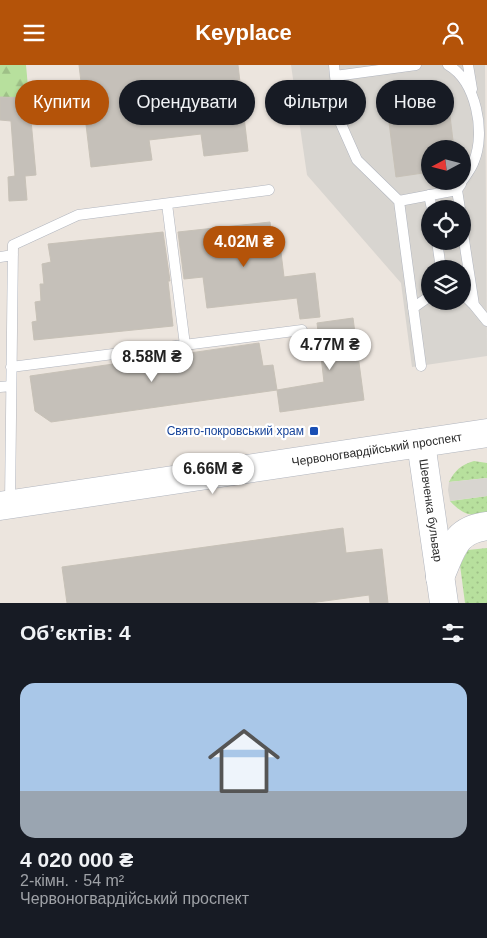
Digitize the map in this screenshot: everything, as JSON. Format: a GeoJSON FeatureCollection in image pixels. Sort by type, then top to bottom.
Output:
{"type":"FeatureCollection","features":[{"type":"Feature","properties":{"kind":"main road","name":"Червоногвардійський проспект"},"geometry":{"type":"LineString","coordinates":[[5,505],[487,433]]}},
{"type":"Feature","properties":{"kind":"main road","name":"Шевченка бульвар"},"geometry":{"type":"LineString","coordinates":[[421,443],[442,590]]}},
{"type":"Feature","properties":{"kind":"main road"},"geometry":{"type":"LineString","coordinates":[[442,590],[461,534],[474,527],[487,526]]}},
{"type":"Feature","properties":{"kind":"lane"},"geometry":{"type":"LineString","coordinates":[[334,65],[341,124],[357,160],[399,201],[421,366]]}},
{"type":"Feature","properties":{"kind":"lane"},"geometry":{"type":"LineString","coordinates":[[335,76],[416,65]]}},
{"type":"Feature","properties":{"kind":"lane"},"geometry":{"type":"LineString","coordinates":[[448,65],[458,71],[474,97]]}},
{"type":"Feature","properties":{"kind":"lane"},"geometry":{"type":"LineString","coordinates":[[468,65],[479,131],[475,160],[471,167]]}},
{"type":"Feature","properties":{"kind":"lane"},"geometry":{"type":"LineString","coordinates":[[5,505],[12,367],[13,245],[78,215],[269,190]]}},
{"type":"Feature","properties":{"kind":"lane"},"geometry":{"type":"LineString","coordinates":[[399,201],[444,190]]}},
{"type":"Feature","properties":{"kind":"lane"},"geometry":{"type":"LineString","coordinates":[[429,195],[430,200]]}},
{"type":"Feature","properties":{"kind":"lane"},"geometry":{"type":"LineString","coordinates":[[167,203],[185,345]]}},
{"type":"Feature","properties":{"kind":"lane"},"geometry":{"type":"LineString","coordinates":[[466,250],[474,305]]}},
{"type":"Feature","properties":{"kind":"lane"},"geometry":{"type":"LineString","coordinates":[[0,257],[13,255]]}},
{"type":"Feature","properties":{"kind":"lane"},"geometry":{"type":"LineString","coordinates":[[413,308],[421,302]]}},
{"type":"Feature","properties":{"kind":"lane"},"geometry":{"type":"LineString","coordinates":[[471,302],[487,321]]}},
{"type":"Feature","properties":{"kind":"lane"},"geometry":{"type":"LineString","coordinates":[[12,367],[302,330]]}},
{"type":"Feature","properties":{"kind":"lane"},"geometry":{"type":"LineString","coordinates":[[0,387],[11,386]]}},
{"type":"Feature","properties":{"kind":"green space"},"geometry":{"type":"Polygon","coordinates":[[[0,65],[26,65],[27,80],[15,80],[15,98],[0,97],[0,65]]]}},
{"type":"Feature","properties":{"kind":"green space"},"geometry":{"type":"Polygon","coordinates":[[[474,461],[487,463],[487,478],[449,482],[459,469],[465,464],[474,461]]]}},
{"type":"Feature","properties":{"kind":"green space"},"geometry":{"type":"Polygon","coordinates":[[[487,496],[487,513],[476,515],[471,515],[458,509],[450,501],[487,496]]]}},
{"type":"Feature","properties":{"kind":"green space"},"geometry":{"type":"Polygon","coordinates":[[[487,548],[487,603],[465,603],[460,565],[468,550],[487,548]]]}},
{"type":"Feature","properties":{"kind":"shaded area"},"geometry":{"type":"Polygon","coordinates":[[[291,65],[485,65],[487,356],[412,367],[401,283],[307,175],[300,125],[366,125],[366,80],[293,80],[291,65]],[[376,80],[376,125],[427,125],[396,176],[421,173],[421,190],[471,190],[471,140],[453,140],[451,125],[454,125],[454,80],[376,80]]]}},
{"type":"Feature","properties":{"kind":"shaded area"},"geometry":{"type":"Polygon","coordinates":[[[487,478],[487,496],[450,501],[449,482],[487,478]]]}},
{"type":"Feature","properties":{"kind":"building"},"geometry":{"type":"Polygon","coordinates":[[[79,65],[238,65],[240,80],[119,80],[119,125],[245,125],[248,151],[204,156],[201,134],[149,140],[152,160],[91,167],[86,125],[109,125],[109,80],[81,80],[79,65]]]}},
{"type":"Feature","properties":{"kind":"building"},"geometry":{"type":"Polygon","coordinates":[[[0,97],[15,98],[15,125],[31,125],[36,175],[25,176],[27,200],[9,201],[8,177],[15,176],[11,121],[0,120],[0,97]]]}},
{"type":"Feature","properties":{"kind":"building"},"geometry":{"type":"Polygon","coordinates":[[[389,125],[451,125],[453,140],[421,140],[421,173],[396,177],[389,125]]]}},
{"type":"Feature","properties":{"kind":"building"},"geometry":{"type":"Polygon","coordinates":[[[270,222],[273,245],[280,244],[284,277],[315,273],[320,317],[300,319],[297,298],[207,308],[203,277],[184,279],[178,232],[270,222]]]}},
{"type":"Feature","properties":{"kind":"building"},"geometry":{"type":"Polygon","coordinates":[[[163,232],[170,281],[168,281],[173,326],[34,340],[32,322],[37,321],[35,302],[41,301],[40,284],[44,284],[42,264],[51,262],[48,244],[163,232]]]}},
{"type":"Feature","properties":{"kind":"building"},"geometry":{"type":"Polygon","coordinates":[[[353,318],[364,400],[280,412],[277,390],[324,382],[317,323],[353,318]]]}},
{"type":"Feature","properties":{"kind":"building"},"geometry":{"type":"Polygon","coordinates":[[[259,343],[263,366],[273,365],[277,390],[51,422],[35,411],[30,376],[259,343]]]}},
{"type":"Feature","properties":{"kind":"building"},"geometry":{"type":"Polygon","coordinates":[[[343,528],[346,553],[382,549],[388,603],[370,603],[369,595],[310,603],[67,603],[62,567],[343,528]]]}},
{"type":"Feature","properties":{"kind":"place","name":"Свято-покровський храм"},"geometry":{"type":"Point","coordinates":[314,431]}}]}
